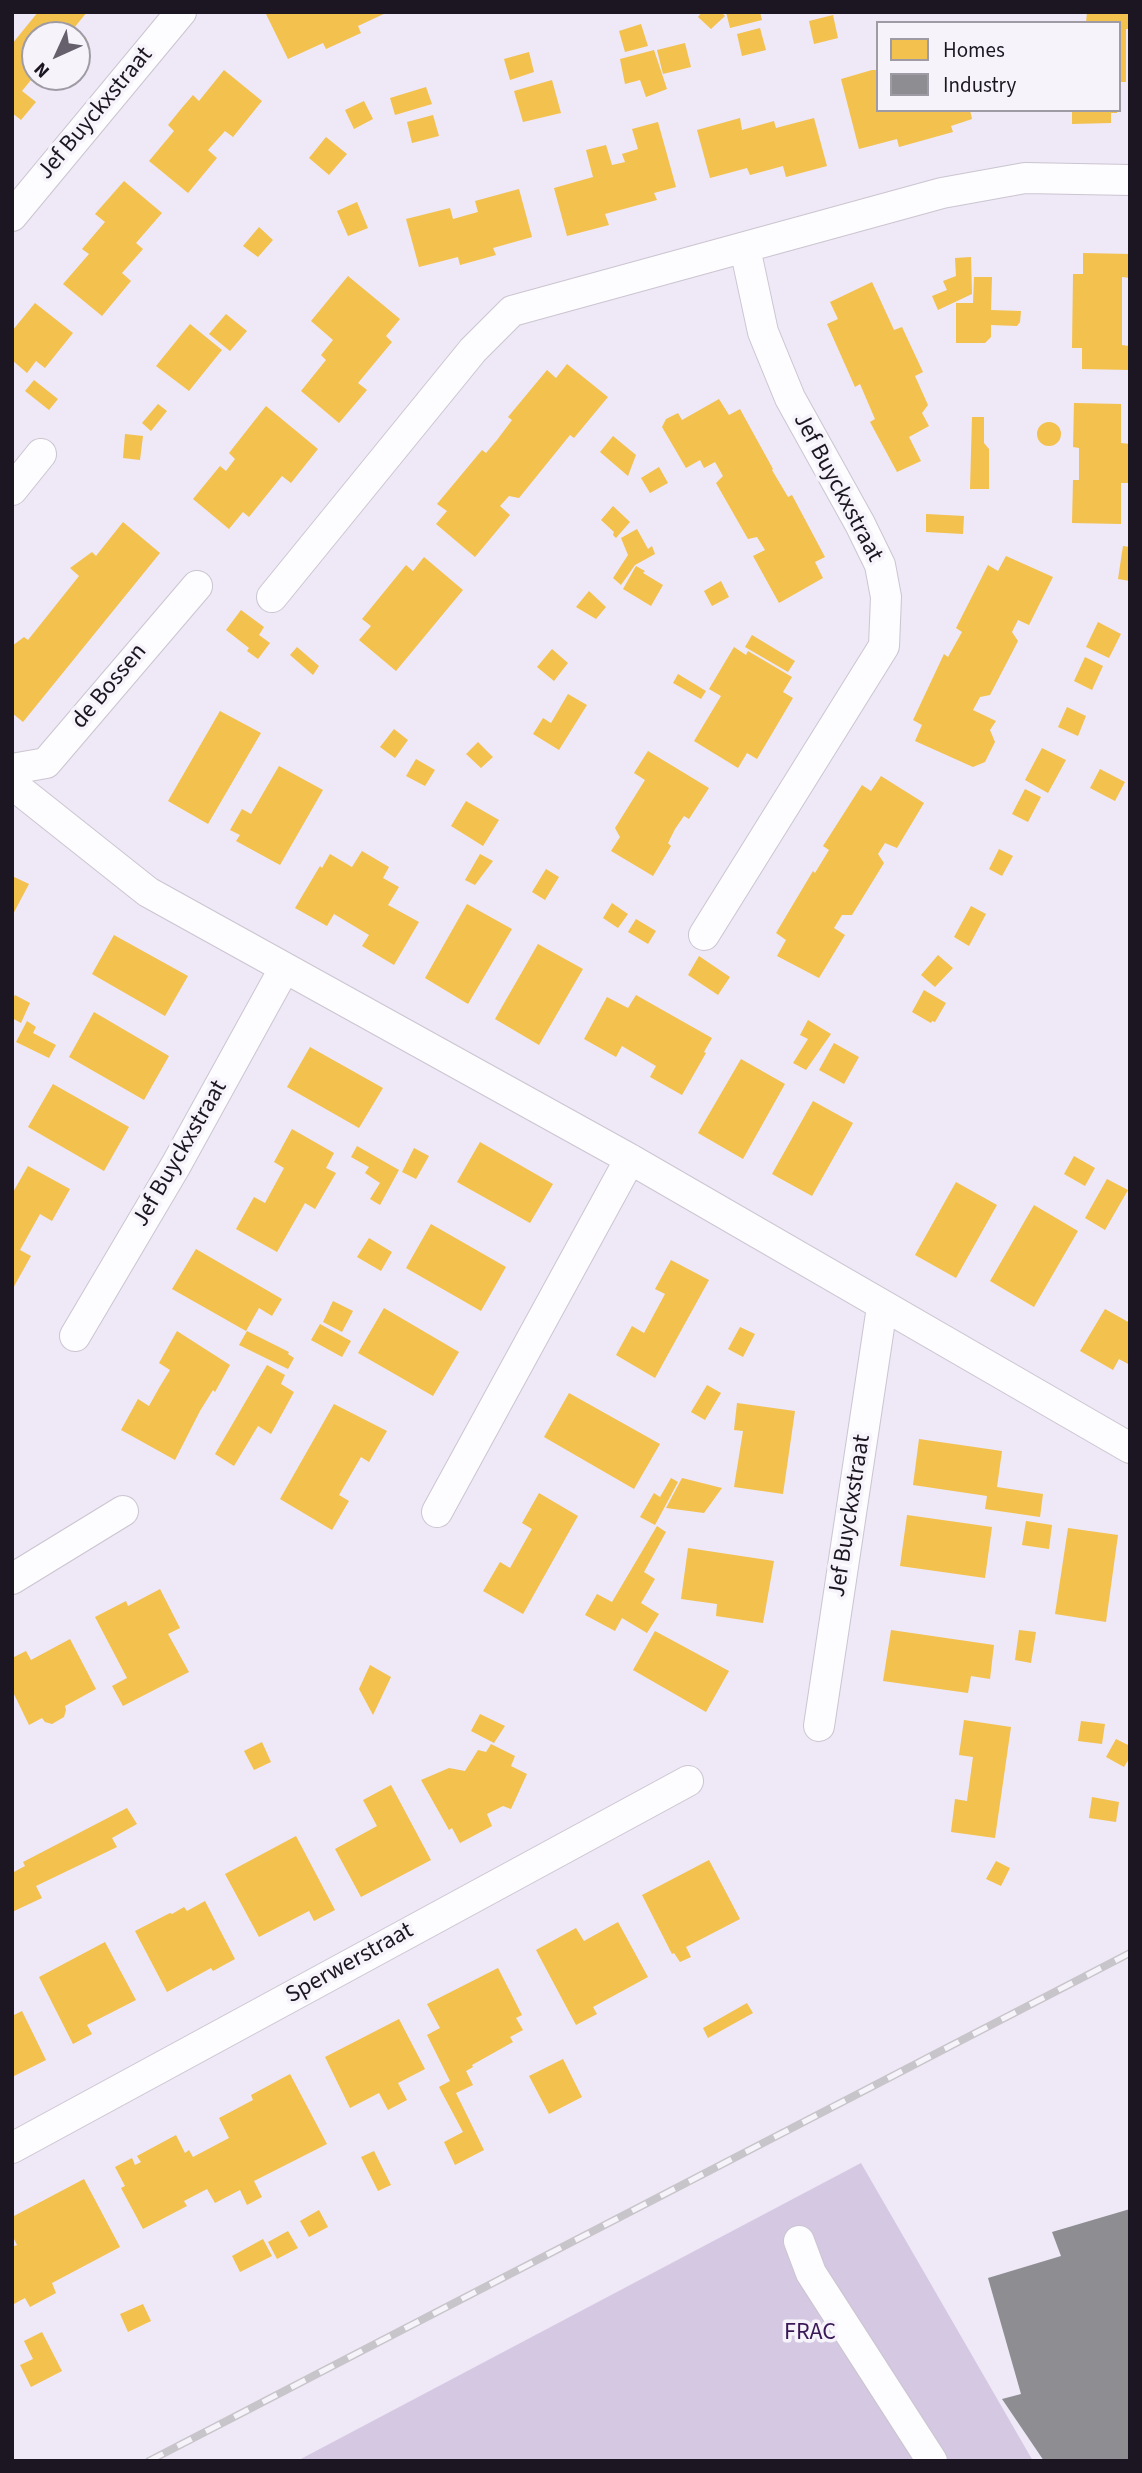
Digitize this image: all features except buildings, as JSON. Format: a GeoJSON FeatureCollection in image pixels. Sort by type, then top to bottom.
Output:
{"type":"FeatureCollection","features":[{"type":"Feature","properties":{"kind":"street","name":"Jef Buyckxstraat"},"geometry":{"type":"LineString","coordinates":[[12,216],[181,12]]}},
{"type":"Feature","properties":{"kind":"street"},"geometry":{"type":"LineString","coordinates":[[272,597],[472,350],[512,311],[942,193],[1025,178],[1130,180]]}},
{"type":"Feature","properties":{"kind":"street","name":"Jef Buyckxstraat"},"geometry":{"type":"LineString","coordinates":[[704,935],[884,646],[886,597],[880,565],[790,398],[763,332],[745,248]]}},
{"type":"Feature","properties":{"kind":"street"},"geometry":{"type":"LineString","coordinates":[[12,490],[41,454]]}},
{"type":"Feature","properties":{"kind":"street","name":"de Bossen"},"geometry":{"type":"LineString","coordinates":[[12,769],[46,763],[197,586]]}},
{"type":"Feature","properties":{"kind":"street"},"geometry":{"type":"LineString","coordinates":[[12,784],[148,892],[630,1160],[1130,1448]]}},
{"type":"Feature","properties":{"kind":"street","name":"Jef Buyckxstraat"},"geometry":{"type":"LineString","coordinates":[[75,1336],[176,1165],[284,969]]}},
{"type":"Feature","properties":{"kind":"street"},"geometry":{"type":"LineString","coordinates":[[437,1511],[630,1160]]}},
{"type":"Feature","properties":{"kind":"street","name":"Jef Buyckxstraat"},"geometry":{"type":"LineString","coordinates":[[819,1726],[882,1307]]}},
{"type":"Feature","properties":{"kind":"street"},"geometry":{"type":"LineString","coordinates":[[12,1579],[123,1511]]}},
{"type":"Feature","properties":{"kind":"street","name":"Sperwerstraat"},"geometry":{"type":"LineString","coordinates":[[12,2148],[688,1781]]}},
{"type":"Feature","properties":{"kind":"street"},"geometry":{"type":"LineString","coordinates":[[799,2241],[819,2284],[932,2461]]}},
{"type":"Feature","properties":{"kind":"green space","name":"FRAC"},"geometry":{"type":"Polygon","coordinates":[[[861,2163],[1033,2461],[297,2461],[861,2163]]]}},
{"type":"Feature","properties":{"kind":"railway"},"geometry":{"type":"LineString","coordinates":[[149,2461],[1130,1953]]}}]}
